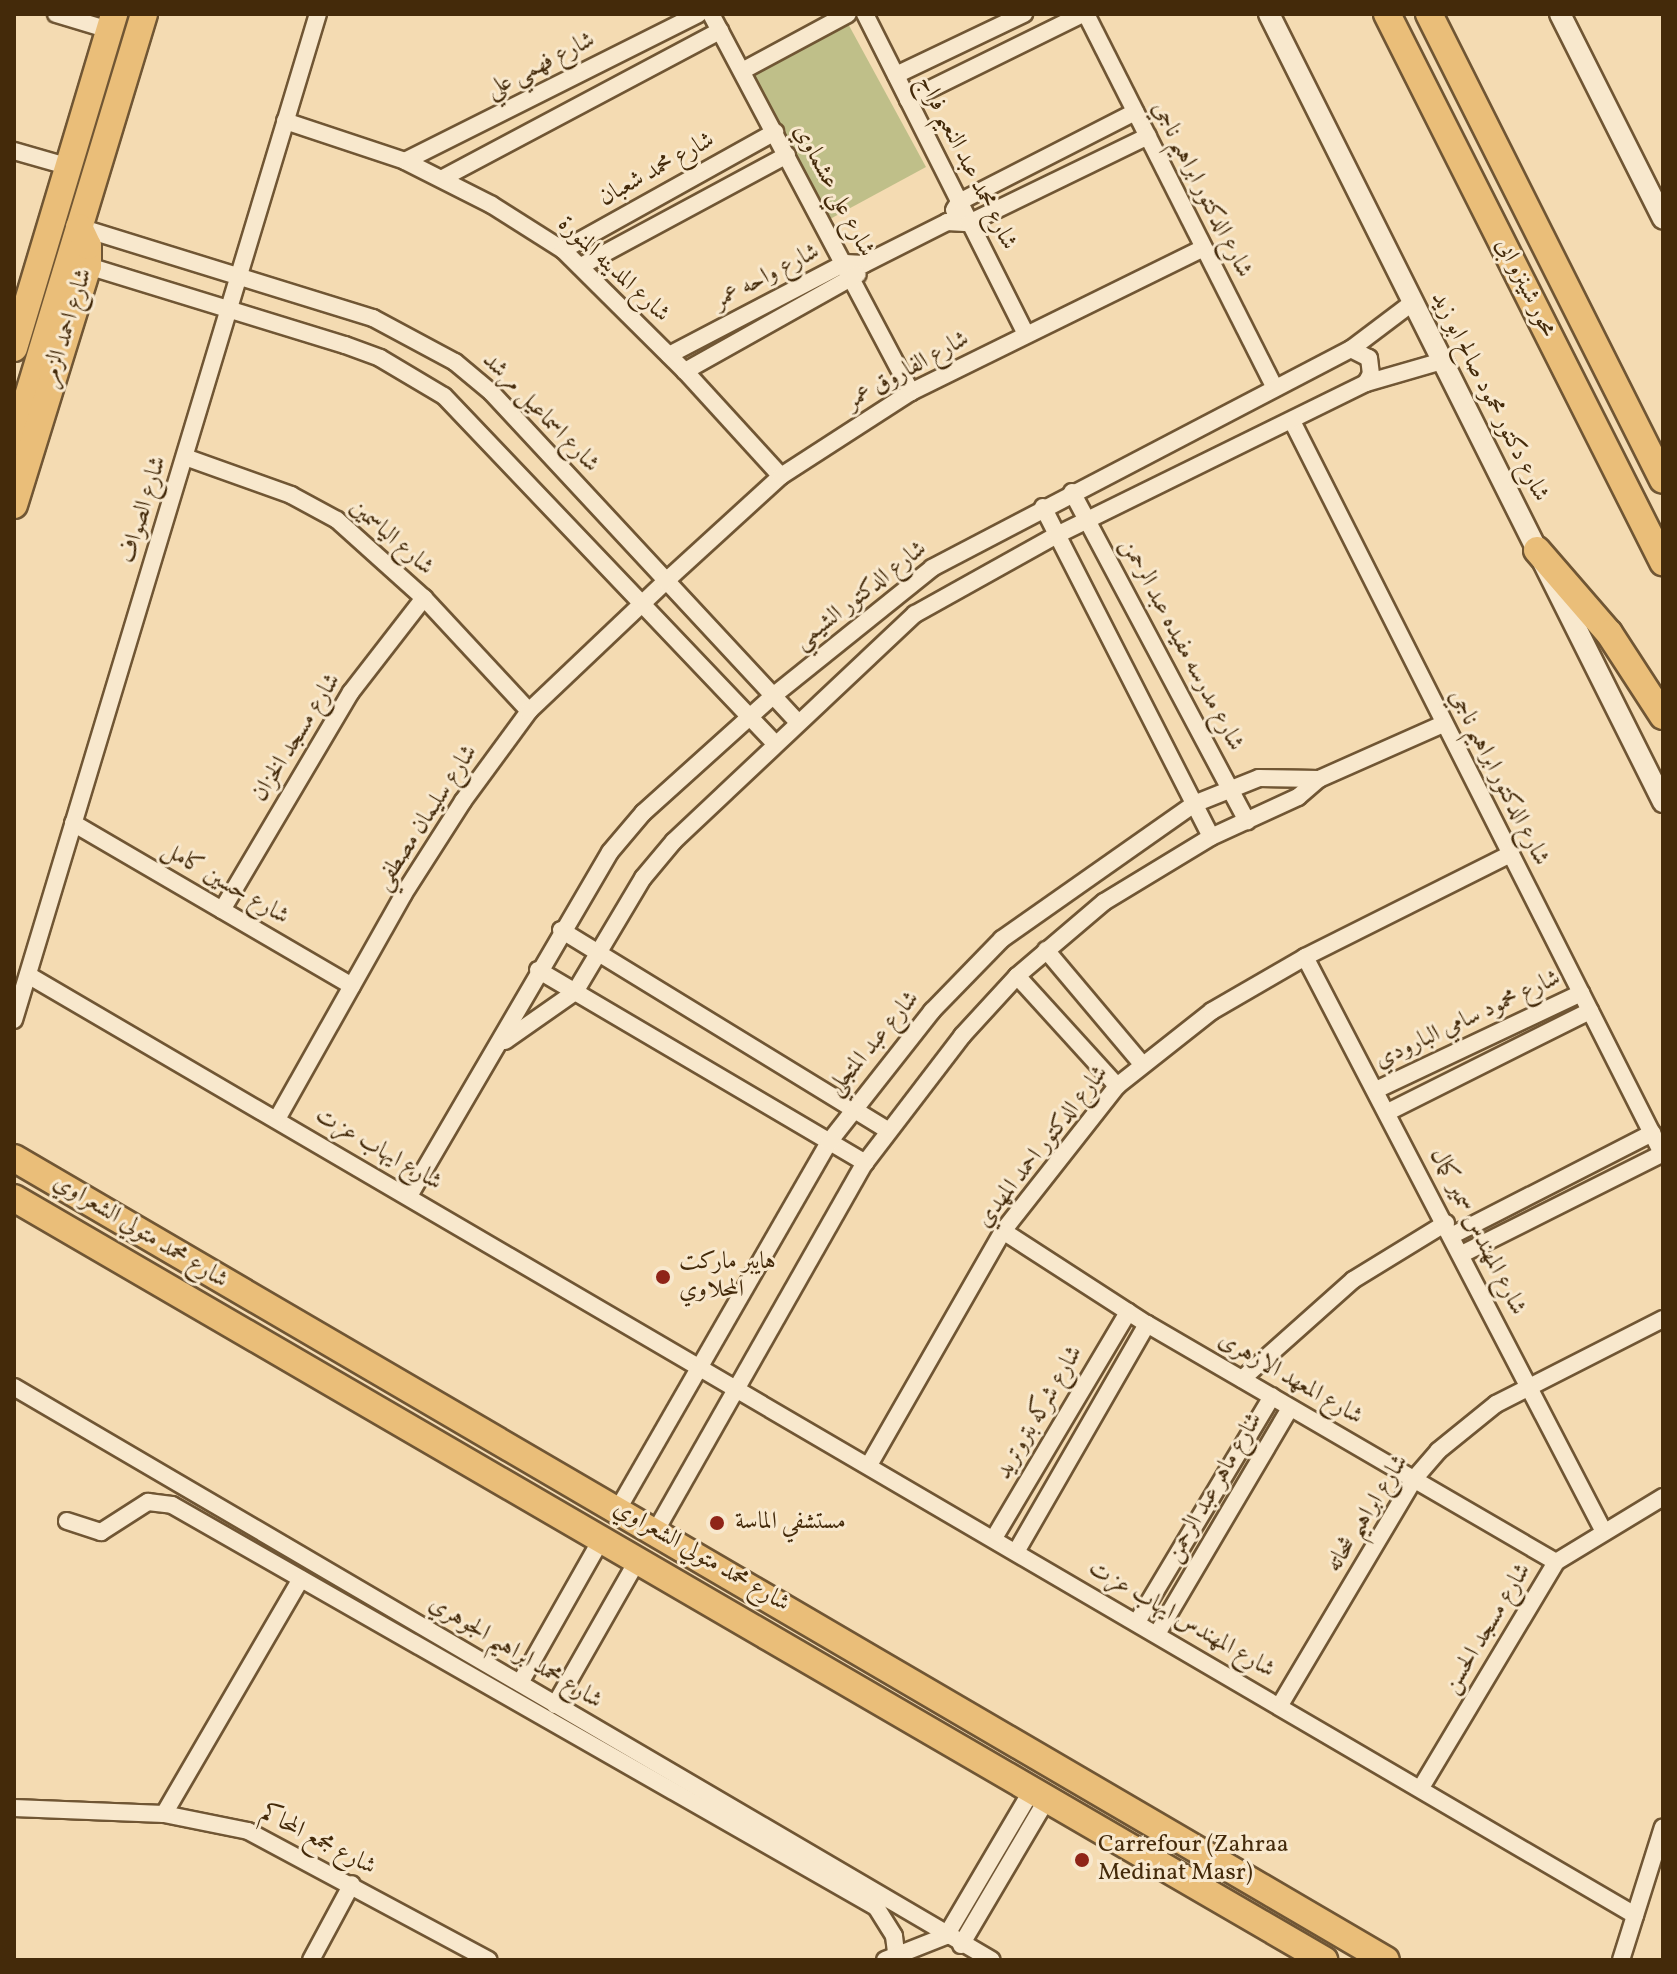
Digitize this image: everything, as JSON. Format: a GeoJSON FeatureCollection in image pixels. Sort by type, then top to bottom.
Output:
{"type":"FeatureCollection","features":[{"type":"Feature","properties":{"kind":"main road"},"geometry":{"type":"LineString","coordinates":[[14,442],[144,14]]}},
{"type":"Feature","properties":{"kind":"main road","name":"محور شينزو ابى"},"geometry":{"type":"LineString","coordinates":[[1387,14],[1663,562]]}},
{"type":"Feature","properties":{"kind":"main road","name":"محور شينزو ابى"},"geometry":{"type":"LineString","coordinates":[[1429,14],[1663,480]]}},
{"type":"Feature","properties":{"kind":"main road","name":"شارع احمد الزمر"},"geometry":{"type":"LineString","coordinates":[[14,348],[21,303],[70,167],[112,22]]}},
{"type":"Feature","properties":{"kind":"main road","name":"شارع احمد الزمر"},"geometry":{"type":"LineString","coordinates":[[14,505],[88,266],[88,246],[79,227]]}},
{"type":"Feature","properties":{"kind":"main road"},"geometry":{"type":"LineString","coordinates":[[1537,550],[1603,624],[1663,716]]}},
{"type":"Feature","properties":{"kind":"main road","name":"شارع محمد متولي الشعراوي"},"geometry":{"type":"LineString","coordinates":[[14,1158],[806,1617],[1386,1960]]}},
{"type":"Feature","properties":{"kind":"main road"},"geometry":{"type":"LineString","coordinates":[[22,1203],[27,1183],[45,1176]]}},
{"type":"Feature","properties":{"kind":"main road","name":"شارع محمد متولي الشعراوي"},"geometry":{"type":"LineString","coordinates":[[22,1203],[1324,1960]]}},
{"type":"Feature","properties":{"kind":"main road"},"geometry":{"type":"LineString","coordinates":[[754,1629],[771,1614],[770,1597]]}},
{"type":"Feature","properties":{"kind":"main road"},"geometry":{"type":"LineString","coordinates":[[789,1651],[792,1631],[806,1617]]}},
{"type":"Feature","properties":{"kind":"street"},"geometry":{"type":"LineString","coordinates":[[56,14],[112,22]]}},
{"type":"Feature","properties":{"kind":"street","name":"شارع الصواف"},"geometry":{"type":"LineString","coordinates":[[14,1020],[318,14]]}},
{"type":"Feature","properties":{"kind":"street","name":"شارع فهمي علي"},"geometry":{"type":"LineString","coordinates":[[405,161],[698,14]]}},
{"type":"Feature","properties":{"kind":"street","name":"شارع علي عشماوي"},"geometry":{"type":"LineString","coordinates":[[711,14],[911,392]]}},
{"type":"Feature","properties":{"kind":"street"},"geometry":{"type":"LineString","coordinates":[[742,71],[848,14]]}},
{"type":"Feature","properties":{"kind":"street","name":"شارع محمد عبد النعيم فراج"},"geometry":{"type":"LineString","coordinates":[[865,14],[1026,334]]}},
{"type":"Feature","properties":{"kind":"street"},"geometry":{"type":"LineString","coordinates":[[896,75],[1024,14]]}},
{"type":"Feature","properties":{"kind":"street"},"geometry":{"type":"LineString","coordinates":[[908,100],[1085,14]]}},
{"type":"Feature","properties":{"kind":"street","name":"شارع الدكتور ابراهيم ناجي"},"geometry":{"type":"LineString","coordinates":[[1085,14],[1275,388]]}},
{"type":"Feature","properties":{"kind":"street","name":"شارع دكتور محمود صالح ابو زيد"},"geometry":{"type":"LineString","coordinates":[[1269,14],[1663,802]]}},
{"type":"Feature","properties":{"kind":"street"},"geometry":{"type":"LineString","coordinates":[[1560,14],[1663,219]]}},
{"type":"Feature","properties":{"kind":"street"},"geometry":{"type":"LineString","coordinates":[[443,178],[720,31]]}},
{"type":"Feature","properties":{"kind":"street"},"geometry":{"type":"LineString","coordinates":[[947,222],[959,202],[1135,112]]}},
{"type":"Feature","properties":{"kind":"street","name":"شارع المدينه المنورة"},"geometry":{"type":"LineString","coordinates":[[285,121],[405,161],[443,178],[563,250],[685,371],[781,476]]}},
{"type":"Feature","properties":{"kind":"street","name":"شارع محمد شعبان"},"geometry":{"type":"LineString","coordinates":[[563,250],[775,132]]}},
{"type":"Feature","properties":{"kind":"street"},"geometry":{"type":"LineString","coordinates":[[845,263],[864,264],[947,222],[969,223],[1148,136]]}},
{"type":"Feature","properties":{"kind":"street"},"geometry":{"type":"LineString","coordinates":[[14,151],[70,167]]}},
{"type":"Feature","properties":{"kind":"street","name":"شارع محمد شعبان"},"geometry":{"type":"LineString","coordinates":[[581,266],[787,155]]}},
{"type":"Feature","properties":{"kind":"street","name":"شارع اسماعيل مرشد"},"geometry":{"type":"LineString","coordinates":[[79,227],[373,318],[455,362],[491,392],[798,722]]}},
{"type":"Feature","properties":{"kind":"street","name":"شارع الفاروق عمر"},"geometry":{"type":"LineString","coordinates":[[666,581],[781,476],[911,392],[1204,248]]}},
{"type":"Feature","properties":{"kind":"street","name":"شارع واحه عمر"},"geometry":{"type":"LineString","coordinates":[[669,355],[845,263]]}},
{"type":"Feature","properties":{"kind":"street"},"geometry":{"type":"LineString","coordinates":[[853,281],[864,264]]}},
{"type":"Feature","properties":{"kind":"street"},"geometry":{"type":"LineString","coordinates":[[88,266],[380,358],[444,396],[775,744]]}},
{"type":"Feature","properties":{"kind":"street","name":"شارع واحه عمر"},"geometry":{"type":"LineString","coordinates":[[685,371],[853,281]]}},
{"type":"Feature","properties":{"kind":"street","name":"شارع الدكتور الشيمي"},"geometry":{"type":"LineString","coordinates":[[409,1196],[504,1042],[538,970],[610,852],[643,813],[773,696],[915,580],[1043,507],[1351,349],[1412,303]]}},
{"type":"Feature","properties":{"kind":"street"},"geometry":{"type":"LineString","coordinates":[[1351,349],[1369,358],[1371,374],[1366,383]]}},
{"type":"Feature","properties":{"kind":"street","name":"شارع الدكتور الشيمي"},"geometry":{"type":"LineString","coordinates":[[504,1042],[575,992],[643,878],[674,841],[915,614],[1057,535],[1366,383],[1442,361]]}},
{"type":"Feature","properties":{"kind":"street","name":"شارع الدكتور ابراهيم ناجي"},"geometry":{"type":"LineString","coordinates":[[1292,421],[1662,1155]]}},
{"type":"Feature","properties":{"kind":"street","name":"شارع الياسمين"},"geometry":{"type":"LineString","coordinates":[[185,457],[314,507],[424,598],[529,711]]}},
{"type":"Feature","properties":{"kind":"street","name":"شارع مدرسه مفيده عبد الرحمن"},"geometry":{"type":"LineString","coordinates":[[1072,492],[1247,821]]}},
{"type":"Feature","properties":{"kind":"street"},"geometry":{"type":"LineString","coordinates":[[1043,507],[1211,837]]}},
{"type":"Feature","properties":{"kind":"street","name":"شارع سليمان مصطفي"},"geometry":{"type":"LineString","coordinates":[[277,1119],[352,986],[463,801],[529,711],[666,581]]}},
{"type":"Feature","properties":{"kind":"street","name":"شارع مسجد الخزان"},"geometry":{"type":"LineString","coordinates":[[222,910],[351,692],[424,598]]}},
{"type":"Feature","properties":{"kind":"street","name":"شارع عبد المتجلي"},"geometry":{"type":"LineString","coordinates":[[655,1532],[740,1389],[865,1163],[888,1130],[1017,976],[1104,902],[1211,837],[1298,797],[1319,779],[1443,724]]}},
{"type":"Feature","properties":{"kind":"street","name":"شارع عبد المتجلي"},"geometry":{"type":"LineString","coordinates":[[618,1509],[704,1366],[829,1142],[851,1108],[932,1011],[1002,939],[1194,804],[1259,778],[1319,779]]}},
{"type":"Feature","properties":{"kind":"street","name":"شارع حسين كامل"},"geometry":{"type":"LineString","coordinates":[[73,823],[352,986]]}},
{"type":"Feature","properties":{"kind":"street","name":"شارع الدكتور احمد المهدي"},"geometry":{"type":"LineString","coordinates":[[869,1465],[1003,1231],[1117,1086],[1212,1011],[1305,957],[1511,854]]}},
{"type":"Feature","properties":{"kind":"street"},"geometry":{"type":"LineString","coordinates":[[561,930],[888,1130]]}},
{"type":"Feature","properties":{"kind":"street"},"geometry":{"type":"LineString","coordinates":[[1046,950],[1142,1064]]}},
{"type":"Feature","properties":{"kind":"street","name":"شارع المهندس سمير كمال"},"geometry":{"type":"LineString","coordinates":[[1305,957],[1450,1229],[1603,1530]]}},
{"type":"Feature","properties":{"kind":"street"},"geometry":{"type":"LineString","coordinates":[[538,970],[865,1163]]}},
{"type":"Feature","properties":{"kind":"street","name":"شارع ايهاب عزت"},"geometry":{"type":"LineString","coordinates":[[28,975],[704,1366]]}},
{"type":"Feature","properties":{"kind":"street"},"geometry":{"type":"LineString","coordinates":[[1017,976],[1117,1086]]}},
{"type":"Feature","properties":{"kind":"street","name":"شارع محمود سامي البارودي"},"geometry":{"type":"LineString","coordinates":[[1376,1090],[1581,993]]}},
{"type":"Feature","properties":{"kind":"street","name":"شارع محمود سامي البارودي"},"geometry":{"type":"LineString","coordinates":[[1388,1112],[1590,1011]]}},
{"type":"Feature","properties":{"kind":"street"},"geometry":{"type":"LineString","coordinates":[[1242,1379],[1326,1300],[1450,1229],[1652,1133]]}},
{"type":"Feature","properties":{"kind":"street"},"geometry":{"type":"LineString","coordinates":[[1462,1254],[1662,1155]]}},
{"type":"Feature","properties":{"kind":"street","name":"شارع المعهد الازهرى"},"geometry":{"type":"LineString","coordinates":[[1003,1231],[1147,1324],[1556,1562]]}},
{"type":"Feature","properties":{"kind":"street","name":"شارع شركه بتروتريد"},"geometry":{"type":"LineString","coordinates":[[994,1538],[1128,1312]]}},
{"type":"Feature","properties":{"kind":"street","name":"شارع ابراهيم شحاته"},"geometry":{"type":"LineString","coordinates":[[1280,1705],[1414,1479],[1466,1426],[1529,1387],[1663,1319]]}},
{"type":"Feature","properties":{"kind":"street","name":"شارع شركه بتروتريد"},"geometry":{"type":"LineString","coordinates":[[1016,1552],[1147,1324]]}},
{"type":"Feature","properties":{"kind":"street","name":"شارع المهندس ايهاب عزت"},"geometry":{"type":"LineString","coordinates":[[704,1366],[1016,1552],[1422,1786],[1635,1915]]}},
{"type":"Feature","properties":{"kind":"street","name":"شارع محمد ابراهيم الجوهري"},"geometry":{"type":"LineString","coordinates":[[14,1387],[989,1959]]}},
{"type":"Feature","properties":{"kind":"street","name":"شارع ماهر عبد الرحمن"},"geometry":{"type":"LineString","coordinates":[[1137,1622],[1272,1396]]}},
{"type":"Feature","properties":{"kind":"street","name":"شارع ماهر عبد الرحمن"},"geometry":{"type":"LineString","coordinates":[[1157,1634],[1290,1408]]}},
{"type":"Feature","properties":{"kind":"street","name":"شارع مسجد الحسن"},"geometry":{"type":"LineString","coordinates":[[1422,1786],[1556,1562],[1603,1530],[1663,1497]]}},
{"type":"Feature","properties":{"kind":"street"},"geometry":{"type":"LineString","coordinates":[[67,1521],[101,1532],[137,1506],[160,1501],[876,1907],[887,1920],[890,1957],[946,1936],[1040,1794]]}},
{"type":"Feature","properties":{"kind":"street"},"geometry":{"type":"LineString","coordinates":[[520,1683],[601,1540]]}},
{"type":"Feature","properties":{"kind":"street"},"geometry":{"type":"LineString","coordinates":[[555,1705],[637,1561]]}},
{"type":"Feature","properties":{"kind":"street"},"geometry":{"type":"LineString","coordinates":[[164,1814],[301,1579]]}},
{"type":"Feature","properties":{"kind":"street"},"geometry":{"type":"LineString","coordinates":[[961,1945],[1040,1794]]}},
{"type":"Feature","properties":{"kind":"street","name":"شارع مجمع المحاكم"},"geometry":{"type":"LineString","coordinates":[[14,1808],[164,1814],[248,1831],[489,1960]]}},
{"type":"Feature","properties":{"kind":"street"},"geometry":{"type":"LineString","coordinates":[[1621,1960],[1663,1827]]}},
{"type":"Feature","properties":{"kind":"street"},"geometry":{"type":"LineString","coordinates":[[311,1960],[352,1884]]}},
{"type":"Feature","properties":{"kind":"green space"},"geometry":{"type":"Polygon","coordinates":[[[846,20],[926,167],[830,219],[751,72],[846,20]]]}},
{"type":"Feature","properties":{"kind":"place","name":"هايبر ماركت المحلاوي"},"geometry":{"type":"Point","coordinates":[663,1277]}},
{"type":"Feature","properties":{"kind":"place","name":"مستشفي الماسة"},"geometry":{"type":"Point","coordinates":[717,1523]}},
{"type":"Feature","properties":{"kind":"place","name":"Carrefour (Zahraa Medinat Masr)"},"geometry":{"type":"Point","coordinates":[1082,1860]}}]}
